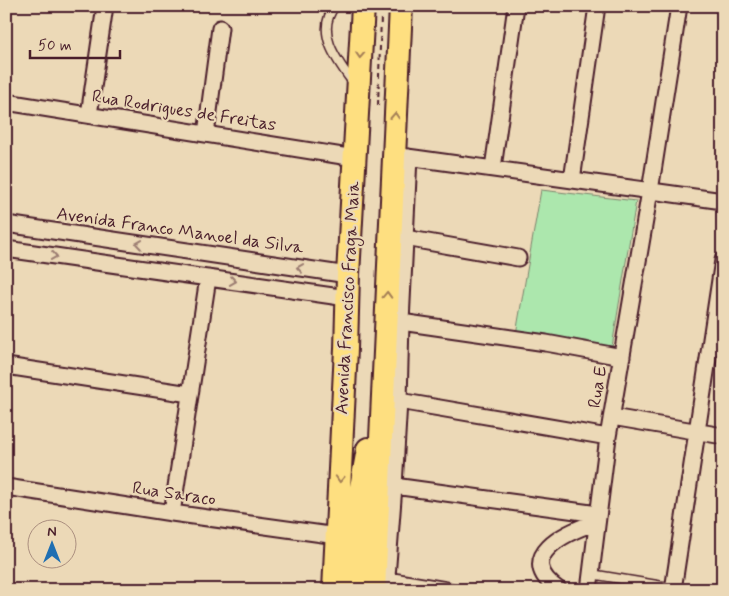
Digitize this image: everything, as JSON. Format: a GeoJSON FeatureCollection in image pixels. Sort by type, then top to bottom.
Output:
{"type":"FeatureCollection","features":[{"type":"Feature","properties":{"kind":"main road","name":"Avenida Francisco Fraga Maia"},"geometry":{"type":"LineString","coordinates":[[334,590],[348,275],[363,6]]}},
{"type":"Feature","properties":{"kind":"main road"},"geometry":{"type":"LineString","coordinates":[[382,586],[384,362],[401,156],[401,6]]}},
{"type":"Feature","properties":{"kind":"main road"},"geometry":{"type":"LineString","coordinates":[[346,350],[358,511]]}},
{"type":"Feature","properties":{"kind":"main road"},"geometry":{"type":"LineString","coordinates":[[354,590],[358,511],[384,362]]}},
{"type":"Feature","properties":{"kind":"street"},"geometry":{"type":"LineString","coordinates":[[89,115],[105,6]]}},
{"type":"Feature","properties":{"kind":"street"},"geometry":{"type":"LineString","coordinates":[[493,168],[516,6]]}},
{"type":"Feature","properties":{"kind":"street"},"geometry":{"type":"LineString","coordinates":[[572,180],[597,6]]}},
{"type":"Feature","properties":{"kind":"street","name":"Rua E"},"geometry":{"type":"LineString","coordinates":[[589,590],[608,437],[679,6]]}},
{"type":"Feature","properties":{"kind":"street"},"geometry":{"type":"LineString","coordinates":[[206,134],[220,28]]}},
{"type":"Feature","properties":{"kind":"street","name":"Rua Rodrigues de Freitas"},"geometry":{"type":"LineString","coordinates":[[6,102],[355,158]]}},
{"type":"Feature","properties":{"kind":"street"},"geometry":{"type":"LineString","coordinates":[[447,590],[382,586],[394,486],[399,401],[400,322],[405,238],[401,156],[723,201]]}},
{"type":"Feature","properties":{"kind":"street","name":"Avenida Franco Manoel da Silva"},"geometry":{"type":"LineString","coordinates":[[6,224],[348,275]]}},
{"type":"Feature","properties":{"kind":"street"},"geometry":{"type":"LineString","coordinates":[[405,238],[518,258]]}},
{"type":"Feature","properties":{"kind":"street"},"geometry":{"type":"LineString","coordinates":[[6,248],[347,298]]}},
{"type":"Feature","properties":{"kind":"street"},"geometry":{"type":"LineString","coordinates":[[678,589],[723,260]]}},
{"type":"Feature","properties":{"kind":"street"},"geometry":{"type":"LineString","coordinates":[[172,513],[208,278]]}},
{"type":"Feature","properties":{"kind":"street"},"geometry":{"type":"LineString","coordinates":[[400,322],[546,343],[622,357]]}},
{"type":"Feature","properties":{"kind":"street"},"geometry":{"type":"LineString","coordinates":[[6,366],[190,394]]}},
{"type":"Feature","properties":{"kind":"street"},"geometry":{"type":"LineString","coordinates":[[399,401],[608,437]]}},
{"type":"Feature","properties":{"kind":"street"},"geometry":{"type":"LineString","coordinates":[[612,417],[723,436]]}},
{"type":"Feature","properties":{"kind":"street"},"geometry":{"type":"LineString","coordinates":[[394,486],[598,518]]}},
{"type":"Feature","properties":{"kind":"street","name":"Rua Saraco"},"geometry":{"type":"LineString","coordinates":[[6,487],[337,536]]}},
{"type":"Feature","properties":{"kind":"street"},"geometry":{"type":"LineString","coordinates":[[559,590],[543,575],[541,565],[543,555],[550,544],[598,518]]}},
{"type":"Feature","properties":{"kind":"lane"},"geometry":{"type":"LineString","coordinates":[[335,6],[328,20],[328,41],[334,56],[358,90]]}},
{"type":"Feature","properties":{"kind":"lane"},"geometry":{"type":"LineString","coordinates":[[591,574],[678,589]]}},
{"type":"Feature","properties":{"kind":"green space"},"geometry":{"type":"Polygon","coordinates":[[[541,190],[636,201],[612,347],[516,334],[541,190]]]}}]}
